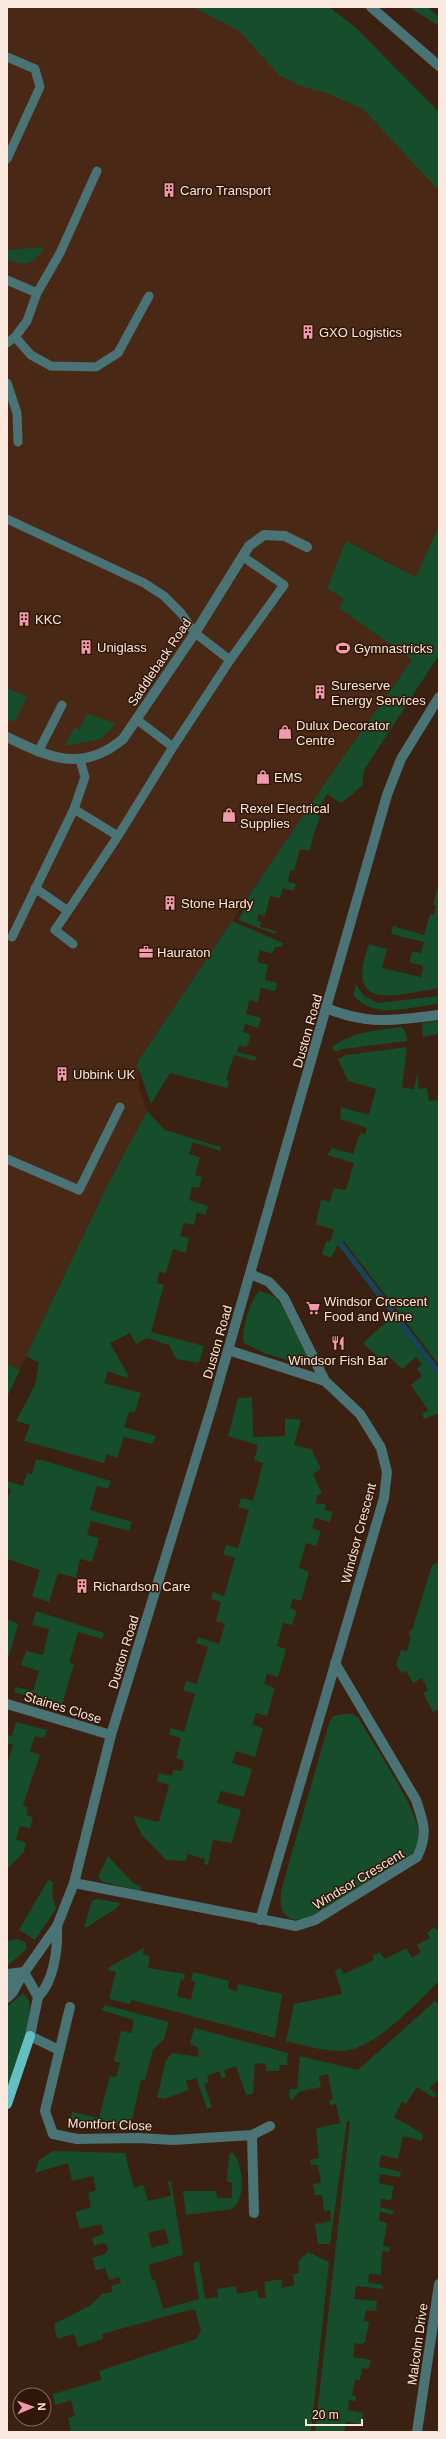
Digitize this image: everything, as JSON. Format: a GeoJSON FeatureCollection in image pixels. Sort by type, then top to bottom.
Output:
{"type":"FeatureCollection","features":[{"type":"Feature","properties":{"kind":"main road"},"geometry":{"type":"LineString","coordinates":[[7,2104],[30,2036]]}},
{"type":"Feature","properties":{"kind":"street"},"geometry":{"type":"LineString","coordinates":[[371,7],[439,66]]}},
{"type":"Feature","properties":{"kind":"street","name":"Saddleback Road"},"geometry":{"type":"LineString","coordinates":[[7,737],[38,752],[80,760],[107,752],[123,739],[196,633],[248,546],[264,535],[285,536],[307,548]]}},
{"type":"Feature","properties":{"kind":"street","name":"Duston Road"},"geometry":{"type":"LineString","coordinates":[[7,1985],[23,1975],[57,1926],[74,1883],[111,1736],[228,1350],[387,795],[400,759],[439,696]]}},
{"type":"Feature","properties":{"kind":"street"},"geometry":{"type":"LineString","coordinates":[[326,1008],[345,1016],[379,1022],[439,1015]]}},
{"type":"Feature","properties":{"kind":"street","name":"Windsor Crescent"},"geometry":{"type":"LineString","coordinates":[[250,1274],[269,1282],[284,1298],[325,1381],[360,1414],[381,1448],[387,1472],[384,1498],[334,1663],[260,1920]]}},
{"type":"Feature","properties":{"kind":"street","name":"Windsor Crescent"},"geometry":{"type":"LineString","coordinates":[[228,1350],[325,1381]]}},
{"type":"Feature","properties":{"kind":"street","name":"Windsor Crescent"},"geometry":{"type":"LineString","coordinates":[[74,1883],[296,1926],[315,1920],[417,1858],[425,1842],[424,1823],[416,1800],[334,1663]]}},
{"type":"Feature","properties":{"kind":"street","name":"Staines Close"},"geometry":{"type":"LineString","coordinates":[[7,1704],[111,1736]]}},
{"type":"Feature","properties":{"kind":"street"},"geometry":{"type":"LineString","coordinates":[[57,1926],[58,1948],[44,1991],[38,1997],[30,2036],[59,2050]]}},
{"type":"Feature","properties":{"kind":"street"},"geometry":{"type":"LineString","coordinates":[[7,1974],[23,1975]]}},
{"type":"Feature","properties":{"kind":"street"},"geometry":{"type":"LineString","coordinates":[[23,1975],[38,1997]]}},
{"type":"Feature","properties":{"kind":"street"},"geometry":{"type":"LineString","coordinates":[[7,1998],[13,1992],[23,1975]]}},
{"type":"Feature","properties":{"kind":"street","name":"Montfort Close"},"geometry":{"type":"LineString","coordinates":[[70,2007],[44,2111],[53,2134],[77,2139],[139,2138],[173,2140],[252,2135],[270,2126]]}},
{"type":"Feature","properties":{"kind":"street"},"geometry":{"type":"LineString","coordinates":[[252,2135],[254,2213]]}},
{"type":"Feature","properties":{"kind":"street","name":"Malcolm Drive"},"geometry":{"type":"LineString","coordinates":[[417,2432],[439,2284]]}},
{"type":"Feature","properties":{"kind":"lane"},"geometry":{"type":"LineString","coordinates":[[7,57],[35,69],[40,87],[7,159]]}},
{"type":"Feature","properties":{"kind":"lane"},"geometry":{"type":"LineString","coordinates":[[7,342],[15,337],[27,321],[37,293],[60,253],[97,171]]}},
{"type":"Feature","properties":{"kind":"lane"},"geometry":{"type":"LineString","coordinates":[[7,280],[37,293]]}},
{"type":"Feature","properties":{"kind":"lane"},"geometry":{"type":"LineString","coordinates":[[15,337],[31,355],[51,366],[96,367],[118,353],[149,296]]}},
{"type":"Feature","properties":{"kind":"lane"},"geometry":{"type":"LineString","coordinates":[[7,383],[17,413],[18,442]]}},
{"type":"Feature","properties":{"kind":"lane"},"geometry":{"type":"LineString","coordinates":[[7,519],[144,583],[164,596],[181,613],[196,633],[230,660]]}},
{"type":"Feature","properties":{"kind":"lane"},"geometry":{"type":"LineString","coordinates":[[73,944],[55,930],[118,836],[173,747],[230,660],[284,585],[242,556]]}},
{"type":"Feature","properties":{"kind":"lane"},"geometry":{"type":"LineString","coordinates":[[38,752],[62,705]]}},
{"type":"Feature","properties":{"kind":"lane"},"geometry":{"type":"LineString","coordinates":[[136,719],[173,747]]}},
{"type":"Feature","properties":{"kind":"lane"},"geometry":{"type":"LineString","coordinates":[[12,937],[74,809],[85,777],[80,760]]}},
{"type":"Feature","properties":{"kind":"lane"},"geometry":{"type":"LineString","coordinates":[[74,809],[118,836]]}},
{"type":"Feature","properties":{"kind":"lane"},"geometry":{"type":"LineString","coordinates":[[36,888],[68,911]]}},
{"type":"Feature","properties":{"kind":"lane"},"geometry":{"type":"LineString","coordinates":[[7,1160],[79,1190],[120,1107]]}},
{"type":"Feature","properties":{"kind":"shaded area"},"geometry":{"type":"Polygon","coordinates":[[[7,7],[256,7],[363,109],[439,190],[439,524],[416,577],[346,541],[327,588],[344,601],[340,608],[412,660],[334,770],[138,1061],[139,1088],[147,1111],[107,1186],[7,1397],[13,1367],[7,1364],[7,7]]]}},
{"type":"Feature","properties":{"kind":"green space"},"geometry":{"type":"Polygon","coordinates":[[[193,7],[329,7],[355,27],[439,112],[439,191],[363,109],[326,93],[298,85],[279,75],[239,31],[193,7]]]}},
{"type":"Feature","properties":{"kind":"green space"},"geometry":{"type":"Polygon","coordinates":[[[409,7],[427,7],[439,17],[439,26],[409,7]]]}},
{"type":"Feature","properties":{"kind":"green space"},"geometry":{"type":"Polygon","coordinates":[[[45,247],[34,260],[30,262],[20,263],[9,260],[7,264],[7,250],[45,247]]]}},
{"type":"Feature","properties":{"kind":"green space"},"geometry":{"type":"Polygon","coordinates":[[[439,524],[439,655],[364,770],[362,786],[341,803],[327,794],[316,813],[320,817],[313,836],[310,851],[300,849],[294,871],[290,870],[288,882],[296,884],[294,891],[283,888],[280,898],[270,896],[265,916],[258,914],[257,921],[261,922],[260,927],[276,931],[275,934],[238,920],[244,910],[240,909],[334,770],[412,660],[339,608],[344,600],[327,588],[346,541],[416,577],[439,524]]]}},
{"type":"Feature","properties":{"kind":"green space"},"geometry":{"type":"Polygon","coordinates":[[[7,688],[27,697],[15,722],[7,718],[7,688]]]}},
{"type":"Feature","properties":{"kind":"green space"},"geometry":{"type":"Polygon","coordinates":[[[87,713],[115,724],[101,739],[65,746],[74,728],[80,729],[87,713]]]}},
{"type":"Feature","properties":{"kind":"green space"},"geometry":{"type":"Polygon","coordinates":[[[439,884],[439,988],[406,994],[390,995],[378,994],[368,990],[363,981],[363,966],[369,944],[387,949],[382,968],[421,977],[423,966],[409,962],[413,951],[421,953],[424,942],[391,934],[393,926],[424,935],[430,914],[434,915],[436,906],[433,905],[439,884]]]}},
{"type":"Feature","properties":{"kind":"green space"},"geometry":{"type":"Polygon","coordinates":[[[232,921],[283,943],[282,947],[275,947],[272,954],[260,950],[257,962],[268,965],[265,980],[277,983],[275,991],[261,988],[258,1002],[249,1000],[246,1014],[261,1018],[258,1028],[245,1024],[243,1032],[251,1035],[247,1047],[239,1045],[237,1052],[257,1057],[255,1061],[234,1055],[226,1080],[229,1081],[227,1088],[170,1073],[151,1104],[137,1065],[138,1061],[232,921]]]}},
{"type":"Feature","properties":{"kind":"green space"},"geometry":{"type":"Polygon","coordinates":[[[356,984],[364,996],[378,1003],[439,996],[439,1004],[394,1010],[372,1008],[362,1003],[353,995],[356,984]]]}},
{"type":"Feature","properties":{"kind":"green space"},"geometry":{"type":"Polygon","coordinates":[[[439,1021],[439,1034],[423,1037],[422,1023],[439,1021]]]}},
{"type":"Feature","properties":{"kind":"green space"},"geometry":{"type":"Polygon","coordinates":[[[402,1027],[406,1033],[407,1041],[343,1049],[335,1052],[332,1047],[348,1038],[365,1032],[402,1027]]]}},
{"type":"Feature","properties":{"kind":"green space"},"geometry":{"type":"Polygon","coordinates":[[[407,1047],[402,1088],[414,1089],[417,1074],[419,1089],[427,1088],[429,1101],[439,1100],[439,1365],[344,1241],[337,1246],[331,1258],[322,1254],[326,1241],[330,1242],[334,1230],[316,1224],[321,1199],[330,1202],[334,1188],[346,1190],[354,1163],[327,1155],[332,1148],[353,1154],[360,1133],[365,1134],[367,1128],[340,1119],[341,1107],[369,1115],[376,1089],[348,1081],[338,1059],[346,1055],[407,1047]]]}},
{"type":"Feature","properties":{"kind":"green space"},"geometry":{"type":"Polygon","coordinates":[[[147,1111],[165,1130],[221,1147],[220,1151],[193,1142],[189,1154],[200,1157],[195,1175],[202,1177],[199,1188],[192,1187],[189,1200],[208,1206],[205,1215],[197,1212],[194,1225],[184,1223],[180,1236],[189,1238],[186,1253],[173,1249],[166,1273],[159,1272],[157,1283],[164,1285],[151,1332],[204,1346],[199,1363],[176,1359],[169,1345],[147,1338],[136,1344],[130,1333],[110,1343],[128,1375],[127,1378],[108,1371],[104,1383],[141,1393],[135,1412],[129,1412],[124,1427],[156,1436],[152,1444],[124,1437],[117,1458],[107,1454],[104,1463],[24,1441],[30,1425],[16,1421],[35,1385],[39,1363],[26,1356],[107,1186],[147,1111]]]}},
{"type":"Feature","properties":{"kind":"green space"},"geometry":{"type":"Polygon","coordinates":[[[260,1291],[274,1296],[280,1303],[310,1362],[307,1366],[264,1353],[244,1343],[243,1338],[247,1316],[256,1295],[260,1291]]]}},
{"type":"Feature","properties":{"kind":"green space"},"geometry":{"type":"Polygon","coordinates":[[[393,1316],[439,1378],[439,1413],[424,1419],[422,1414],[428,1410],[411,1385],[422,1376],[417,1369],[422,1364],[416,1357],[402,1369],[387,1355],[382,1361],[363,1343],[393,1316]]]}},
{"type":"Feature","properties":{"kind":"green space"},"geometry":{"type":"Polygon","coordinates":[[[7,1364],[20,1370],[7,1397],[7,1364]]]}},
{"type":"Feature","properties":{"kind":"green space"},"geometry":{"type":"Polygon","coordinates":[[[252,1397],[253,1437],[285,1436],[285,1418],[301,1420],[294,1445],[311,1449],[321,1469],[313,1474],[322,1494],[317,1495],[316,1504],[326,1504],[324,1510],[333,1512],[330,1522],[315,1518],[312,1528],[321,1531],[316,1546],[306,1543],[299,1568],[309,1572],[301,1601],[293,1598],[290,1608],[297,1611],[292,1625],[283,1623],[277,1646],[286,1649],[278,1677],[267,1674],[264,1684],[275,1688],[267,1716],[256,1713],[252,1725],[263,1728],[255,1757],[236,1751],[232,1763],[252,1769],[244,1797],[221,1791],[217,1803],[241,1810],[232,1843],[213,1840],[208,1865],[204,1864],[205,1859],[188,1854],[186,1861],[166,1860],[141,1834],[133,1816],[159,1822],[169,1785],[157,1781],[159,1773],[172,1776],[173,1770],[182,1771],[184,1761],[176,1758],[181,1738],[169,1735],[171,1728],[184,1732],[195,1694],[183,1690],[186,1681],[197,1684],[208,1647],[196,1643],[198,1637],[219,1644],[225,1624],[216,1621],[221,1602],[211,1599],[213,1592],[224,1596],[235,1558],[223,1554],[226,1545],[238,1548],[249,1510],[238,1507],[241,1498],[253,1501],[263,1463],[254,1460],[258,1445],[228,1436],[238,1398],[252,1397]]]}},
{"type":"Feature","properties":{"kind":"green space"},"geometry":{"type":"Polygon","coordinates":[[[36,1460],[42,1460],[111,1481],[108,1489],[97,1486],[90,1510],[132,1522],[129,1531],[91,1521],[87,1535],[99,1538],[92,1562],[80,1559],[76,1578],[58,1573],[49,1602],[32,1596],[40,1570],[7,1559],[7,1499],[11,1489],[7,1488],[7,1481],[23,1486],[27,1473],[32,1474],[36,1460]]]}},
{"type":"Feature","properties":{"kind":"green space"},"geometry":{"type":"Polygon","coordinates":[[[439,1562],[439,1712],[438,1710],[433,1712],[423,1693],[428,1690],[422,1678],[413,1683],[406,1671],[402,1673],[396,1665],[401,1650],[407,1651],[411,1636],[409,1635],[410,1629],[412,1630],[432,1565],[439,1562]]]}},
{"type":"Feature","properties":{"kind":"green space"},"geometry":{"type":"Polygon","coordinates":[[[36,1611],[104,1633],[102,1639],[78,1632],[69,1663],[74,1664],[62,1705],[14,1692],[16,1687],[33,1691],[39,1671],[21,1665],[26,1651],[43,1655],[49,1629],[32,1625],[36,1611]]]}},
{"type":"Feature","properties":{"kind":"green space"},"geometry":{"type":"Polygon","coordinates":[[[7,1619],[18,1624],[7,1663],[7,1619]]]}},
{"type":"Feature","properties":{"kind":"green space"},"geometry":{"type":"Polygon","coordinates":[[[353,1714],[359,1719],[395,1778],[412,1811],[417,1825],[419,1837],[418,1844],[406,1860],[337,1903],[308,1918],[297,1920],[292,1919],[285,1914],[281,1908],[281,1891],[329,1723],[333,1716],[353,1714]]]}},
{"type":"Feature","properties":{"kind":"green space"},"geometry":{"type":"Polygon","coordinates":[[[16,1722],[47,1730],[44,1738],[35,1736],[30,1751],[40,1755],[23,1805],[28,1807],[26,1815],[33,1817],[30,1828],[20,1826],[16,1839],[26,1843],[24,1852],[7,1869],[7,1764],[13,1745],[7,1743],[7,1735],[12,1736],[16,1722]]]}},
{"type":"Feature","properties":{"kind":"green space"},"geometry":{"type":"Polygon","coordinates":[[[108,1856],[132,1882],[141,1887],[140,1891],[103,1882],[98,1877],[108,1856]]]}},
{"type":"Feature","properties":{"kind":"green space"},"geometry":{"type":"Polygon","coordinates":[[[48,1880],[53,1882],[52,1894],[56,1909],[35,1940],[19,1930],[48,1880]]]}},
{"type":"Feature","properties":{"kind":"green space"},"geometry":{"type":"Polygon","coordinates":[[[97,1899],[120,1903],[118,1907],[87,1927],[84,1927],[92,1901],[97,1899]]]}},
{"type":"Feature","properties":{"kind":"green space"},"geometry":{"type":"Polygon","coordinates":[[[434,1927],[437,1930],[439,1928],[439,1981],[394,2024],[367,2043],[354,2049],[334,2051],[286,2041],[294,2004],[342,1994],[335,1971],[340,1968],[344,1974],[374,1960],[372,1956],[379,1952],[385,1959],[406,1948],[412,1958],[421,1952],[417,1945],[430,1938],[427,1933],[434,1927]]]}},
{"type":"Feature","properties":{"kind":"green space"},"geometry":{"type":"Polygon","coordinates":[[[17,1939],[25,1942],[27,1949],[7,1966],[7,1941],[17,1939]]]}},
{"type":"Feature","properties":{"kind":"green space"},"geometry":{"type":"Polygon","coordinates":[[[144,1948],[143,1954],[150,1956],[148,1968],[185,1974],[184,1980],[181,1979],[177,1996],[191,2000],[195,1982],[191,1981],[193,1972],[229,1981],[228,1988],[237,1992],[238,1984],[282,1994],[275,2038],[131,2000],[130,2004],[109,1999],[116,1972],[108,1970],[109,1967],[144,1948]]]}},
{"type":"Feature","properties":{"kind":"green space"},"geometry":{"type":"Polygon","coordinates":[[[23,1993],[29,2001],[28,2021],[26,2033],[7,2090],[7,2007],[23,1993]]]}},
{"type":"Feature","properties":{"kind":"green space"},"geometry":{"type":"Polygon","coordinates":[[[435,2001],[439,2004],[439,2082],[437,2081],[430,2088],[436,2094],[434,2098],[417,2087],[406,2104],[402,2102],[394,2117],[423,2134],[422,2141],[403,2136],[398,2159],[381,2155],[379,2167],[401,2172],[400,2177],[380,2174],[379,2183],[394,2186],[391,2200],[381,2199],[380,2207],[394,2211],[392,2214],[380,2212],[379,2221],[387,2223],[383,2246],[390,2247],[389,2252],[382,2251],[381,2275],[369,2274],[368,2282],[382,2285],[383,2289],[356,2286],[354,2299],[377,2301],[376,2311],[366,2310],[364,2321],[369,2322],[365,2342],[362,2344],[355,2343],[353,2357],[371,2360],[369,2369],[362,2368],[360,2380],[355,2380],[352,2395],[356,2396],[356,2401],[349,2400],[348,2410],[363,2413],[361,2424],[346,2422],[344,2432],[315,2432],[350,2121],[347,2121],[330,2244],[318,2244],[315,2224],[331,2221],[330,2210],[324,2211],[322,2195],[315,2195],[313,2184],[321,2183],[318,2165],[311,2165],[310,2160],[319,2158],[316,2128],[340,2123],[336,2104],[330,2105],[329,2100],[333,2099],[328,2074],[319,2076],[321,2087],[299,2092],[292,2100],[289,2098],[290,2089],[297,2089],[300,2056],[358,2070],[435,2001]]]}},
{"type":"Feature","properties":{"kind":"green space"},"geometry":{"type":"Polygon","coordinates":[[[105,2005],[169,2022],[164,2039],[153,2050],[145,2080],[141,2080],[131,2124],[78,2126],[71,2117],[72,2112],[99,2118],[110,2076],[116,2077],[120,2063],[114,2061],[121,2031],[131,2033],[134,2020],[101,2010],[105,2005]]]}},
{"type":"Feature","properties":{"kind":"green space"},"geometry":{"type":"Polygon","coordinates":[[[194,2028],[288,2053],[287,2065],[280,2065],[279,2071],[266,2071],[266,2064],[255,2063],[253,2094],[246,2095],[236,2066],[224,2070],[226,2077],[222,2079],[219,2071],[207,2076],[209,2082],[204,2084],[212,2107],[207,2109],[196,2078],[186,2081],[189,2090],[164,2099],[157,2097],[166,2060],[172,2053],[199,2057],[198,2047],[190,2044],[194,2028]]]}},
{"type":"Feature","properties":{"kind":"green space"},"geometry":{"type":"Polygon","coordinates":[[[53,2151],[125,2153],[134,2188],[143,2185],[148,2201],[171,2196],[168,2182],[171,2181],[183,2255],[149,2265],[152,2280],[155,2280],[163,2309],[199,2299],[193,2263],[199,2261],[205,2299],[218,2297],[217,2289],[236,2286],[237,2294],[257,2290],[259,2298],[266,2298],[264,2282],[281,2279],[282,2288],[294,2285],[293,2274],[299,2273],[298,2262],[308,2252],[329,2262],[311,2432],[71,2432],[68,2418],[75,2416],[71,2400],[55,2405],[53,2394],[101,2380],[99,2371],[196,2339],[201,2331],[195,2310],[189,2310],[102,2334],[103,2339],[78,2347],[74,2334],[57,2339],[54,2324],[91,2305],[102,2294],[112,2292],[111,2286],[121,2283],[119,2277],[109,2280],[105,2268],[96,2270],[92,2258],[105,2254],[108,2250],[107,2245],[102,2243],[94,2246],[92,2238],[104,2234],[101,2224],[80,2229],[75,2212],[91,2207],[88,2193],[96,2190],[93,2176],[72,2181],[68,2163],[35,2173],[39,2160],[53,2151]],[[165,2229],[148,2233],[152,2248],[169,2243],[165,2229]]]}},
{"type":"Feature","properties":{"kind":"green space"},"geometry":{"type":"Polygon","coordinates":[[[232,2152],[239,2165],[242,2181],[242,2189],[237,2204],[233,2209],[186,2215],[183,2191],[216,2191],[217,2198],[232,2198],[232,2183],[227,2181],[229,2154],[232,2152]]]}},
{"type":"Feature","properties":{"kind":"waterway"},"geometry":{"type":"LineString","coordinates":[[340,1243],[439,1373]]}},
{"type":"Feature","properties":{"kind":"place","name":"Carro Transport"},"geometry":{"type":"Point","coordinates":[169,190]}},
{"type":"Feature","properties":{"kind":"place","name":"GXO Logistics"},"geometry":{"type":"Point","coordinates":[308,332]}},
{"type":"Feature","properties":{"kind":"place","name":"KKC"},"geometry":{"type":"Point","coordinates":[24,619]}},
{"type":"Feature","properties":{"kind":"place","name":"Uniglass"},"geometry":{"type":"Point","coordinates":[86,647]}},
{"type":"Feature","properties":{"kind":"place","name":"Gymnastricks"},"geometry":{"type":"Point","coordinates":[343,648]}},
{"type":"Feature","properties":{"kind":"place","name":"Sureserve Energy Services"},"geometry":{"type":"Point","coordinates":[320,692]}},
{"type":"Feature","properties":{"kind":"place","name":"Dulux Decorator Centre"},"geometry":{"type":"Point","coordinates":[285,732]}},
{"type":"Feature","properties":{"kind":"place","name":"EMS"},"geometry":{"type":"Point","coordinates":[263,777]}},
{"type":"Feature","properties":{"kind":"place","name":"Rexel Electrical Supplies"},"geometry":{"type":"Point","coordinates":[229,815]}},
{"type":"Feature","properties":{"kind":"place","name":"Stone Hardy"},"geometry":{"type":"Point","coordinates":[170,903]}},
{"type":"Feature","properties":{"kind":"place","name":"Hauraton"},"geometry":{"type":"Point","coordinates":[146,952]}},
{"type":"Feature","properties":{"kind":"place","name":"Ubbink UK"},"geometry":{"type":"Point","coordinates":[62,1074]}},
{"type":"Feature","properties":{"kind":"place","name":"Windsor Crescent Food and Wine"},"geometry":{"type":"Point","coordinates":[313,1308]}},
{"type":"Feature","properties":{"kind":"place","name":"Windsor Fish Bar"},"geometry":{"type":"Point","coordinates":[338,1343]}},
{"type":"Feature","properties":{"kind":"place","name":"Richardson Care"},"geometry":{"type":"Point","coordinates":[82,1586]}}]}
